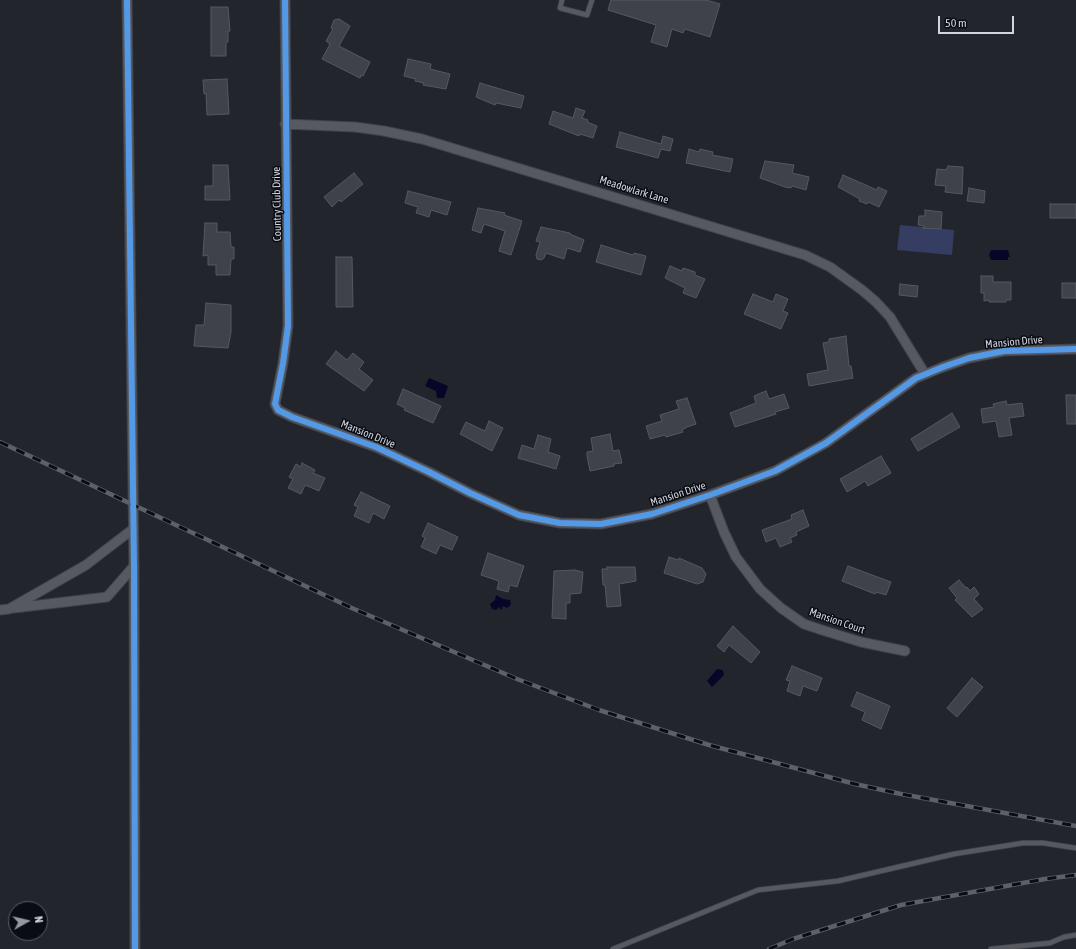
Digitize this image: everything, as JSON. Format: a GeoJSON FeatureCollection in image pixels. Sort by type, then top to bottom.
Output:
{"type":"FeatureCollection","features":[{"type":"Feature","properties":{"kind":"street"},"geometry":{"type":"LineString","coordinates":[[127,0],[134,566],[135,949]]}},
{"type":"Feature","properties":{"kind":"street","name":"Country Club Drive"},"geometry":{"type":"LineString","coordinates":[[276,407],[288,326],[285,0]]}},
{"type":"Feature","properties":{"kind":"street","name":"Meadowlark Lane"},"geometry":{"type":"LineString","coordinates":[[285,124],[355,127],[411,136],[805,255],[835,270],[876,302],[890,317],[925,374]]}},
{"type":"Feature","properties":{"kind":"street","name":"Mansion Drive"},"geometry":{"type":"LineString","coordinates":[[276,407],[283,413],[292,417],[376,447],[499,507],[531,518],[560,523],[601,524],[652,514],[710,495],[775,471],[805,456],[925,374],[955,362],[988,354],[1028,349],[1076,348]]}},
{"type":"Feature","properties":{"kind":"street","name":"Mansion Court"},"geometry":{"type":"LineString","coordinates":[[710,495],[724,532],[736,557],[760,589],[780,608],[804,624],[861,642],[905,651]]}},
{"type":"Feature","properties":{"kind":"street"},"geometry":{"type":"LineString","coordinates":[[4,610],[86,565],[133,529]]}},
{"type":"Feature","properties":{"kind":"street"},"geometry":{"type":"LineString","coordinates":[[4,610],[107,597],[134,566]]}},
{"type":"Feature","properties":{"kind":"lane"},"geometry":{"type":"LineString","coordinates":[[562,0],[560,8],[587,15],[592,0]]}},
{"type":"Feature","properties":{"kind":"lane"},"geometry":{"type":"LineString","coordinates":[[613,949],[758,890],[838,881],[954,854],[1023,843],[1043,843],[1076,848]]}},
{"type":"Feature","properties":{"kind":"lane"},"geometry":{"type":"LineString","coordinates":[[991,949],[1050,943],[1064,937],[1076,935]]}},
{"type":"Feature","properties":{"kind":"shaded area"},"geometry":{"type":"Polygon","coordinates":[[[900,225],[954,230],[952,255],[897,250],[900,225]]]}},
{"type":"Feature","properties":{"kind":"shaded area"},"geometry":{"type":"Polygon","coordinates":[[[991,250],[1008,250],[1010,257],[1008,257],[1008,260],[991,260],[989,255],[991,250]]]}},
{"type":"Feature","properties":{"kind":"shaded area"},"geometry":{"type":"Polygon","coordinates":[[[429,378],[448,386],[444,398],[437,398],[436,391],[425,386],[429,378]]]}},
{"type":"Feature","properties":{"kind":"shaded area"},"geometry":{"type":"Polygon","coordinates":[[[496,595],[503,599],[510,600],[510,606],[507,608],[503,606],[501,610],[499,607],[496,610],[492,609],[490,604],[495,600],[496,595]]]}},
{"type":"Feature","properties":{"kind":"shaded area"},"geometry":{"type":"Polygon","coordinates":[[[717,669],[723,670],[724,675],[712,687],[707,681],[717,669]]]}},
{"type":"Feature","properties":{"kind":"building"},"geometry":{"type":"Polygon","coordinates":[[[611,0],[706,0],[720,4],[710,37],[685,29],[683,33],[672,29],[667,47],[651,42],[656,25],[608,10],[611,0]]]}},
{"type":"Feature","properties":{"kind":"building"},"geometry":{"type":"Polygon","coordinates":[[[211,7],[228,7],[230,31],[228,31],[228,42],[226,42],[226,56],[211,56],[211,7]]]}},
{"type":"Feature","properties":{"kind":"building"},"geometry":{"type":"Polygon","coordinates":[[[339,19],[350,26],[339,46],[370,62],[363,76],[361,75],[360,78],[322,59],[330,44],[326,41],[333,29],[331,28],[334,20],[339,19]]]}},
{"type":"Feature","properties":{"kind":"building"},"geometry":{"type":"Polygon","coordinates":[[[408,59],[431,64],[430,69],[450,74],[446,89],[423,85],[424,83],[415,81],[416,79],[404,76],[408,59]]]}},
{"type":"Feature","properties":{"kind":"building"},"geometry":{"type":"Polygon","coordinates":[[[227,79],[229,114],[207,115],[206,93],[204,94],[203,80],[227,79]]]}},
{"type":"Feature","properties":{"kind":"building"},"geometry":{"type":"Polygon","coordinates":[[[480,83],[524,96],[521,108],[496,103],[495,105],[476,97],[480,83]]]}},
{"type":"Feature","properties":{"kind":"building"},"geometry":{"type":"Polygon","coordinates":[[[576,108],[585,111],[582,118],[597,126],[593,138],[580,134],[579,136],[549,124],[553,111],[573,118],[576,108]]]}},
{"type":"Feature","properties":{"kind":"building"},"geometry":{"type":"Polygon","coordinates":[[[620,132],[661,144],[663,136],[673,139],[670,151],[661,149],[658,158],[616,147],[620,132]]]}},
{"type":"Feature","properties":{"kind":"building"},"geometry":{"type":"Polygon","coordinates":[[[689,149],[699,152],[700,149],[713,152],[712,155],[733,159],[730,172],[686,163],[689,149]]]}},
{"type":"Feature","properties":{"kind":"building"},"geometry":{"type":"Polygon","coordinates":[[[765,161],[794,165],[792,173],[809,177],[806,190],[792,186],[791,188],[785,187],[760,178],[765,161]]]}},
{"type":"Feature","properties":{"kind":"building"},"geometry":{"type":"Polygon","coordinates":[[[213,165],[228,165],[230,200],[205,200],[205,186],[213,186],[213,165]]]}},
{"type":"Feature","properties":{"kind":"building"},"geometry":{"type":"Polygon","coordinates":[[[948,166],[963,167],[962,194],[945,192],[946,186],[935,185],[937,169],[946,170],[948,166]]]}},
{"type":"Feature","properties":{"kind":"building"},"geometry":{"type":"Polygon","coordinates":[[[354,173],[363,184],[341,202],[339,200],[332,207],[324,197],[354,173]]]}},
{"type":"Feature","properties":{"kind":"building"},"geometry":{"type":"Polygon","coordinates":[[[843,175],[877,190],[878,187],[887,191],[879,207],[868,202],[867,204],[859,201],[860,199],[838,187],[843,175]]]}},
{"type":"Feature","properties":{"kind":"building"},"geometry":{"type":"Polygon","coordinates":[[[969,188],[985,191],[984,203],[967,201],[969,188]]]}},
{"type":"Feature","properties":{"kind":"building"},"geometry":{"type":"Polygon","coordinates":[[[408,191],[451,202],[447,215],[431,210],[429,217],[416,213],[418,207],[405,203],[408,191]]]}},
{"type":"Feature","properties":{"kind":"building"},"geometry":{"type":"Polygon","coordinates":[[[1050,204],[1076,204],[1076,218],[1050,218],[1050,204]]]}},
{"type":"Feature","properties":{"kind":"building"},"geometry":{"type":"Polygon","coordinates":[[[478,208],[505,213],[504,215],[522,221],[511,255],[499,251],[505,231],[484,224],[481,233],[472,230],[478,208]]]}},
{"type":"Feature","properties":{"kind":"building"},"geometry":{"type":"Polygon","coordinates":[[[925,210],[942,212],[941,229],[923,228],[924,226],[918,225],[919,216],[925,216],[925,210]]]}},
{"type":"Feature","properties":{"kind":"building"},"geometry":{"type":"Polygon","coordinates":[[[205,223],[217,223],[217,232],[230,232],[231,247],[234,247],[234,259],[231,259],[230,275],[216,275],[216,265],[208,265],[208,255],[203,256],[205,223]]]}},
{"type":"Feature","properties":{"kind":"building"},"geometry":{"type":"Polygon","coordinates":[[[541,227],[570,233],[584,240],[580,252],[567,248],[564,259],[546,253],[544,258],[541,260],[537,259],[536,255],[540,242],[536,241],[541,227]]]}},
{"type":"Feature","properties":{"kind":"building"},"geometry":{"type":"Polygon","coordinates":[[[601,245],[633,255],[634,253],[646,256],[641,275],[596,262],[601,245]]]}},
{"type":"Feature","properties":{"kind":"building"},"geometry":{"type":"Polygon","coordinates":[[[336,257],[352,257],[353,307],[336,307],[336,257]]]}},
{"type":"Feature","properties":{"kind":"building"},"geometry":{"type":"Polygon","coordinates":[[[670,266],[682,271],[683,268],[695,272],[695,275],[705,279],[696,298],[683,293],[685,288],[665,278],[670,266]]]}},
{"type":"Feature","properties":{"kind":"building"},"geometry":{"type":"Polygon","coordinates":[[[981,276],[993,276],[993,282],[1011,282],[1011,300],[1006,300],[1006,302],[989,302],[989,300],[984,301],[984,293],[981,293],[981,276]]]}},
{"type":"Feature","properties":{"kind":"building"},"geometry":{"type":"Polygon","coordinates":[[[1062,283],[1076,283],[1076,298],[1062,298],[1062,283]]]}},
{"type":"Feature","properties":{"kind":"building"},"geometry":{"type":"Polygon","coordinates":[[[900,284],[918,286],[917,297],[899,295],[900,284]]]}},
{"type":"Feature","properties":{"kind":"building"},"geometry":{"type":"Polygon","coordinates":[[[753,294],[773,302],[776,294],[788,299],[783,311],[788,313],[781,329],[744,314],[753,294]]]}},
{"type":"Feature","properties":{"kind":"building"},"geometry":{"type":"Polygon","coordinates":[[[206,303],[231,305],[231,332],[228,348],[194,346],[196,325],[204,325],[206,303]]]}},
{"type":"Feature","properties":{"kind":"building"},"geometry":{"type":"Polygon","coordinates":[[[846,336],[849,366],[851,366],[853,378],[809,386],[807,374],[828,370],[823,343],[829,342],[829,339],[846,336]]]}},
{"type":"Feature","properties":{"kind":"building"},"geometry":{"type":"Polygon","coordinates":[[[336,351],[347,360],[353,353],[364,362],[359,369],[373,380],[364,391],[326,364],[336,351]]]}},
{"type":"Feature","properties":{"kind":"building"},"geometry":{"type":"Polygon","coordinates":[[[403,389],[441,406],[433,423],[404,410],[405,408],[397,404],[403,389]]]}},
{"type":"Feature","properties":{"kind":"building"},"geometry":{"type":"Polygon","coordinates":[[[766,391],[769,399],[784,394],[789,408],[775,412],[776,414],[735,427],[730,413],[756,403],[754,396],[766,391]]]}},
{"type":"Feature","properties":{"kind":"building"},"geometry":{"type":"Polygon","coordinates":[[[1066,395],[1076,395],[1076,424],[1067,424],[1066,395]]]}},
{"type":"Feature","properties":{"kind":"building"},"geometry":{"type":"Polygon","coordinates":[[[687,398],[696,424],[682,430],[683,432],[666,437],[665,435],[650,439],[646,426],[662,421],[660,415],[679,409],[676,401],[687,398]]]}},
{"type":"Feature","properties":{"kind":"building"},"geometry":{"type":"Polygon","coordinates":[[[1006,401],[1007,405],[1022,403],[1024,416],[1009,418],[1012,435],[999,437],[996,421],[983,423],[981,409],[994,407],[993,404],[1006,401]]]}},
{"type":"Feature","properties":{"kind":"building"},"geometry":{"type":"Polygon","coordinates":[[[952,413],[960,427],[918,451],[911,439],[952,413]]]}},
{"type":"Feature","properties":{"kind":"building"},"geometry":{"type":"Polygon","coordinates":[[[489,421],[503,428],[492,451],[460,434],[466,422],[485,431],[489,421]]]}},
{"type":"Feature","properties":{"kind":"building"},"geometry":{"type":"Polygon","coordinates":[[[610,434],[613,451],[619,450],[622,463],[590,471],[587,452],[593,451],[591,438],[610,434]]]}},
{"type":"Feature","properties":{"kind":"building"},"geometry":{"type":"Polygon","coordinates":[[[538,435],[551,439],[548,452],[560,456],[556,469],[518,458],[522,445],[534,449],[538,435]]]}},
{"type":"Feature","properties":{"kind":"building"},"geometry":{"type":"Polygon","coordinates":[[[881,456],[891,473],[868,486],[865,481],[847,492],[840,479],[881,456]]]}},
{"type":"Feature","properties":{"kind":"building"},"geometry":{"type":"Polygon","coordinates":[[[302,463],[315,470],[313,473],[325,478],[319,491],[305,485],[301,494],[288,488],[293,479],[289,477],[296,464],[301,467],[302,463]]]}},
{"type":"Feature","properties":{"kind":"building"},"geometry":{"type":"Polygon","coordinates":[[[361,492],[390,506],[384,519],[373,513],[369,523],[354,516],[358,507],[354,505],[361,492]]]}},
{"type":"Feature","properties":{"kind":"building"},"geometry":{"type":"Polygon","coordinates":[[[803,510],[809,526],[796,532],[797,535],[790,538],[792,542],[780,547],[776,538],[766,542],[762,530],[792,519],[791,515],[803,510]]]}},
{"type":"Feature","properties":{"kind":"building"},"geometry":{"type":"Polygon","coordinates":[[[428,523],[458,537],[452,550],[440,545],[436,554],[421,547],[425,538],[422,536],[428,523]]]}},
{"type":"Feature","properties":{"kind":"building"},"geometry":{"type":"Polygon","coordinates":[[[488,553],[524,566],[517,587],[510,585],[508,592],[497,589],[499,581],[481,575],[488,553]]]}},
{"type":"Feature","properties":{"kind":"building"},"geometry":{"type":"Polygon","coordinates":[[[669,557],[678,560],[679,558],[702,568],[706,574],[703,582],[697,584],[664,573],[669,557]]]}},
{"type":"Feature","properties":{"kind":"building"},"geometry":{"type":"Polygon","coordinates":[[[848,566],[891,582],[886,595],[876,592],[875,594],[842,581],[848,566]]]}},
{"type":"Feature","properties":{"kind":"building"},"geometry":{"type":"Polygon","coordinates":[[[607,567],[635,567],[636,581],[619,584],[621,606],[607,607],[602,569],[608,569],[607,567]]]}},
{"type":"Feature","properties":{"kind":"building"},"geometry":{"type":"Polygon","coordinates":[[[575,570],[583,572],[581,593],[570,594],[570,603],[566,603],[566,619],[552,618],[554,571],[575,570]]]}},
{"type":"Feature","properties":{"kind":"building"},"geometry":{"type":"Polygon","coordinates":[[[959,580],[970,591],[974,587],[979,594],[974,599],[983,609],[972,617],[955,600],[957,598],[949,588],[959,580]]]}},
{"type":"Feature","properties":{"kind":"building"},"geometry":{"type":"Polygon","coordinates":[[[733,626],[760,652],[751,663],[729,645],[724,652],[717,646],[733,626]]]}},
{"type":"Feature","properties":{"kind":"building"},"geometry":{"type":"Polygon","coordinates":[[[792,666],[822,678],[817,691],[803,686],[800,696],[787,691],[790,681],[786,680],[792,666]]]}},
{"type":"Feature","properties":{"kind":"building"},"geometry":{"type":"Polygon","coordinates":[[[972,678],[983,687],[957,717],[947,708],[972,678]]]}},
{"type":"Feature","properties":{"kind":"building"},"geometry":{"type":"Polygon","coordinates":[[[857,692],[890,706],[881,729],[862,720],[865,712],[851,706],[857,692]]]}},
{"type":"Feature","properties":{"kind":"railway"},"geometry":{"type":"LineString","coordinates":[[0,442],[354,609],[517,679],[599,710],[709,745],[855,784],[901,794],[1076,826]]}},
{"type":"Feature","properties":{"kind":"railway"},"geometry":{"type":"LineString","coordinates":[[769,949],[793,939],[901,905],[1045,879],[1076,875]]}},
{"type":"Feature","properties":{"kind":"cycle path"},"geometry":{"type":"LineString","coordinates":[[127,0],[134,566],[135,949]]}},
{"type":"Feature","properties":{"kind":"cycle path"},"geometry":{"type":"LineString","coordinates":[[285,0],[288,326],[275,404],[278,410],[292,417],[376,447],[519,515],[560,523],[601,524],[652,514],[710,495],[775,471],[826,443],[916,378],[943,367],[969,358],[1004,351],[1076,349]]}}]}
